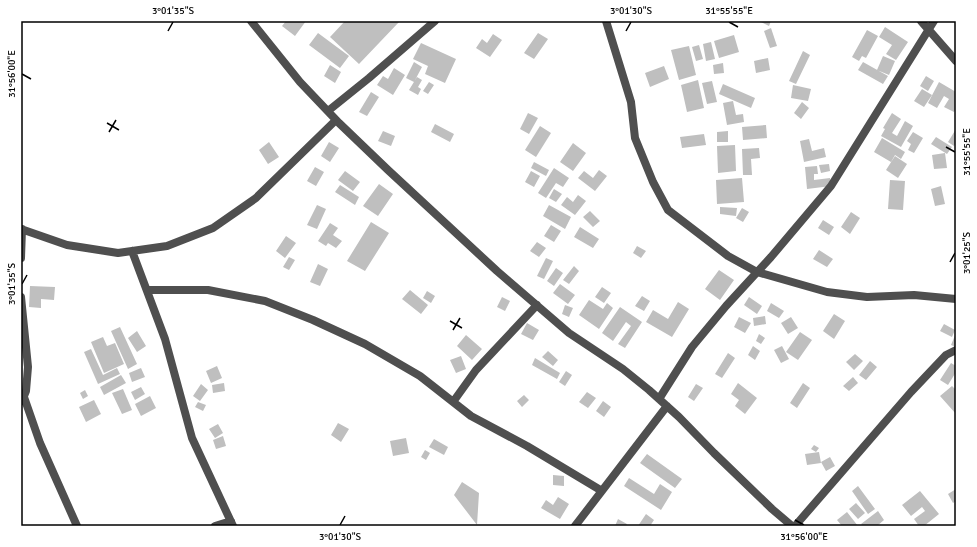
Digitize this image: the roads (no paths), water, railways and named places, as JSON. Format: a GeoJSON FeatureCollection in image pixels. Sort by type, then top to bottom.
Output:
{"type":"FeatureCollection","features":[{"type":"Feature","properties":{"kind":"street"},"geometry":{"type":"LineString","coordinates":[[251,21],[300,82],[336,120],[431,211],[497,271],[569,333],[623,369],[659,399],[772,509],[793,526],[911,392],[946,355],[956,350]]}},
{"type":"Feature","properties":{"kind":"street"},"geometry":{"type":"LineString","coordinates":[[328,111],[435,21]]}},
{"type":"Feature","properties":{"kind":"street"},"geometry":{"type":"LineString","coordinates":[[606,21],[631,102],[636,138],[653,182],[668,210],[728,256],[757,272],[827,292],[867,296],[914,295],[956,299]]}},
{"type":"Feature","properties":{"kind":"street"},"geometry":{"type":"LineString","coordinates":[[921,21],[956,61]]}},
{"type":"Feature","properties":{"kind":"street"},"geometry":{"type":"LineString","coordinates":[[659,399],[692,347],[726,306],[832,186],[934,21]]}},
{"type":"Feature","properties":{"kind":"street"},"geometry":{"type":"LineString","coordinates":[[21,258],[22,229],[67,246],[118,253],[167,246],[214,228],[256,198],[336,120]]}},
{"type":"Feature","properties":{"kind":"street"},"geometry":{"type":"LineString","coordinates":[[132,251],[165,339],[192,438],[232,523],[215,526]]}},
{"type":"Feature","properties":{"kind":"street"},"geometry":{"type":"LineString","coordinates":[[147,290],[208,290],[265,302],[313,320],[365,344],[420,376],[471,416],[527,446],[602,491]]}},
{"type":"Feature","properties":{"kind":"street"},"geometry":{"type":"LineString","coordinates":[[21,297],[28,367],[26,391],[22,400],[77,526]]}},
{"type":"Feature","properties":{"kind":"street"},"geometry":{"type":"LineString","coordinates":[[453,402],[476,370],[537,305]]}},
{"type":"Feature","properties":{"kind":"street"},"geometry":{"type":"LineString","coordinates":[[575,526],[667,406]]}}]}
